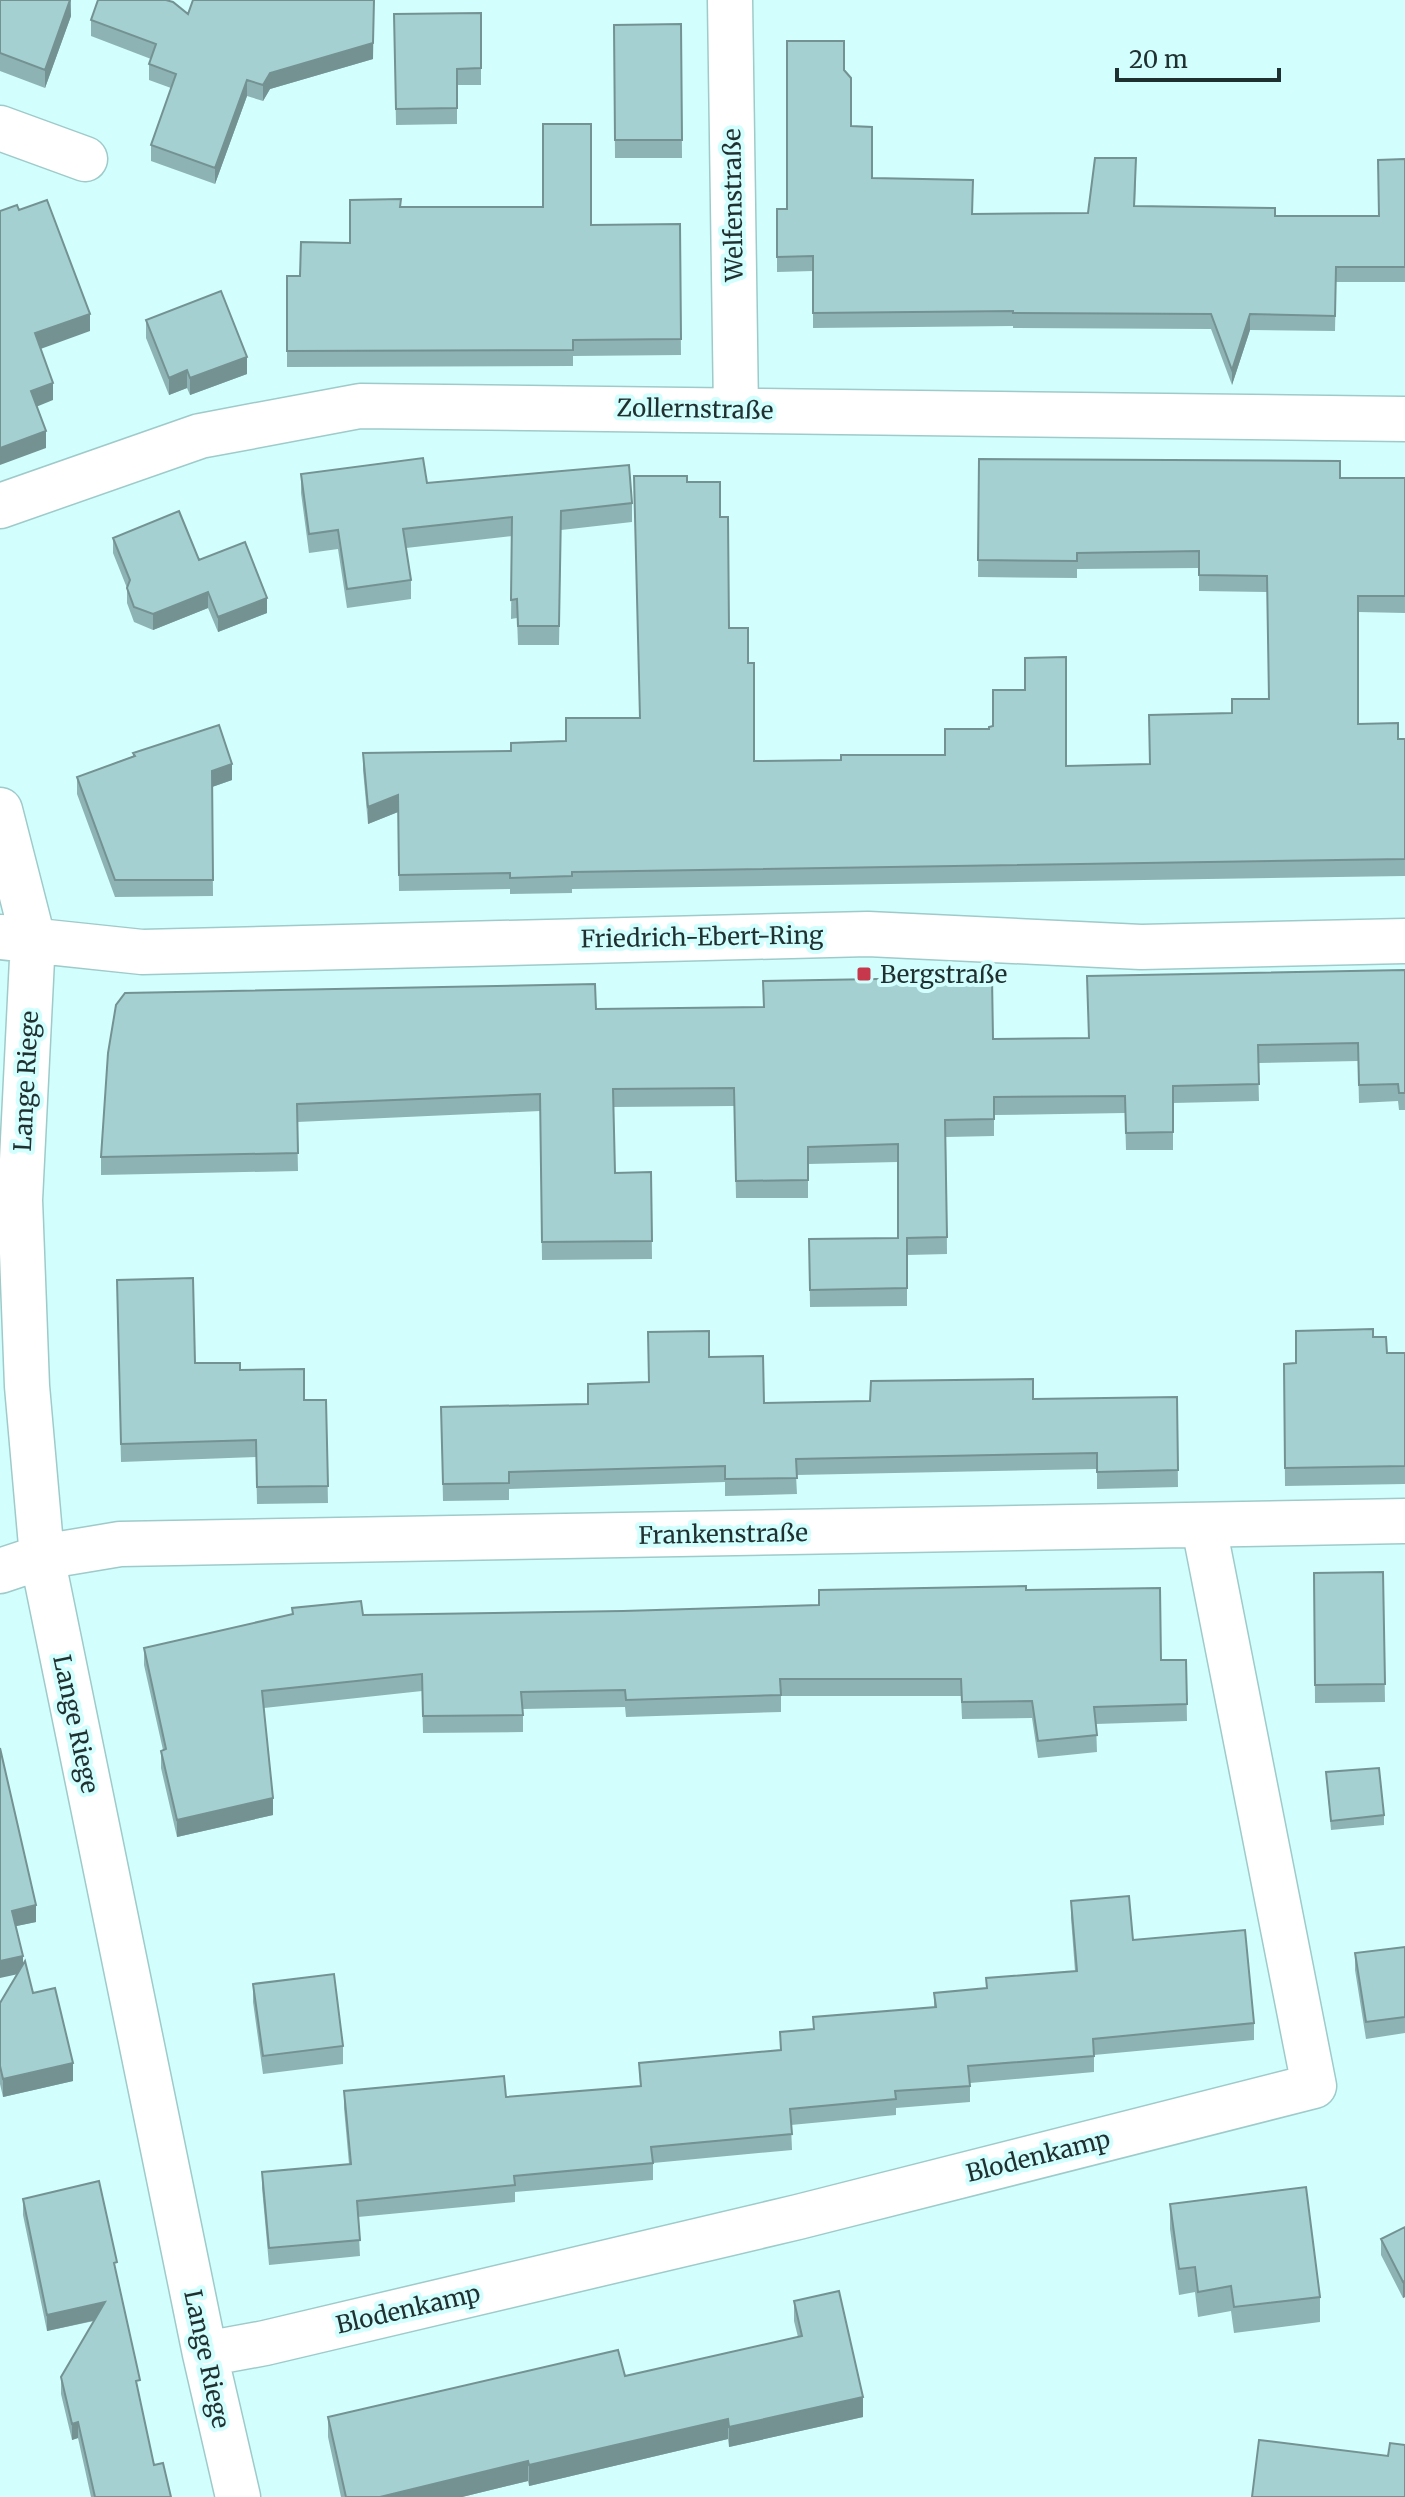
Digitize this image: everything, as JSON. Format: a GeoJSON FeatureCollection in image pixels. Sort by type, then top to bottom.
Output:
{"type":"FeatureCollection","features":[{"type":"Feature","properties":{"kind":"street","name":"Welfenstraße"},"geometry":{"type":"LineString","coordinates":[[730,0],[736,410]]}},
{"type":"Feature","properties":{"kind":"street"},"geometry":{"type":"LineString","coordinates":[[0,128],[85,159]]}},
{"type":"Feature","properties":{"kind":"street","name":"Zollernstraße"},"geometry":{"type":"LineString","coordinates":[[0,506],[200,436],[360,406],[1405,419]]}},
{"type":"Feature","properties":{"kind":"street","name":"Lange Riege"},"geometry":{"type":"LineString","coordinates":[[0,810],[17,938],[20,1200],[27,1386],[42,1557],[205,2354],[238,2497]]}},
{"type":"Feature","properties":{"kind":"street","name":"Friedrich-Ebert-Ring"},"geometry":{"type":"LineString","coordinates":[[17,938],[142,952],[868,934],[1141,947],[1405,941]]}},
{"type":"Feature","properties":{"kind":"street","name":"Frankenstraße"},"geometry":{"type":"LineString","coordinates":[[0,1571],[42,1557],[120,1544],[1204,1527],[1405,1521]]}},
{"type":"Feature","properties":{"kind":"street","name":"Blodenkamp"},"geometry":{"type":"LineString","coordinates":[[205,2354],[265,2343],[798,2217],[1314,2086],[1204,1527]]}},
{"type":"Feature","properties":{"kind":"building"},"geometry":{"type":"Polygon","coordinates":[[[0,0],[70,0],[45,70],[0,53],[0,0]]]}},
{"type":"Feature","properties":{"kind":"building"},"geometry":{"type":"Polygon","coordinates":[[[98,0],[166,0],[188,14],[193,0],[374,0],[373,43],[270,73],[263,85],[247,80],[215,168],[151,145],[176,74],[149,64],[156,44],[91,20],[98,0]]]}},
{"type":"Feature","properties":{"kind":"building"},"geometry":{"type":"Polygon","coordinates":[[[481,13],[481,68],[457,69],[457,108],[396,109],[394,14],[481,13]]]}},
{"type":"Feature","properties":{"kind":"building"},"geometry":{"type":"Polygon","coordinates":[[[681,24],[682,140],[615,140],[614,25],[681,24]]]}},
{"type":"Feature","properties":{"kind":"building"},"geometry":{"type":"Polygon","coordinates":[[[787,41],[844,41],[844,70],[851,78],[851,126],[872,127],[872,178],[973,180],[972,214],[1088,213],[1095,158],[1136,158],[1134,206],[1275,208],[1275,216],[1379,216],[1378,160],[1405,159],[1405,267],[1336,267],[1335,316],[1250,314],[1232,370],[1211,314],[1013,311],[813,313],[813,256],[777,257],[777,209],[787,209],[787,41]]]}},
{"type":"Feature","properties":{"kind":"building"},"geometry":{"type":"Polygon","coordinates":[[[543,124],[591,124],[591,225],[680,224],[681,339],[573,340],[573,350],[287,351],[287,276],[300,276],[301,242],[350,243],[350,200],[401,199],[400,207],[543,207],[543,124]]]}},
{"type":"Feature","properties":{"kind":"building"},"geometry":{"type":"Polygon","coordinates":[[[47,200],[90,314],[35,333],[53,383],[31,391],[46,431],[0,448],[0,211],[17,205],[19,210],[47,200]]]}},
{"type":"Feature","properties":{"kind":"building"},"geometry":{"type":"Polygon","coordinates":[[[221,291],[247,357],[190,378],[187,370],[169,378],[146,320],[221,291]]]}},
{"type":"Feature","properties":{"kind":"building"},"geometry":{"type":"Polygon","coordinates":[[[423,458],[427,483],[629,465],[632,503],[561,511],[559,626],[518,626],[517,599],[511,600],[512,517],[403,529],[411,580],[347,589],[338,530],[309,534],[301,474],[423,458]]]}},
{"type":"Feature","properties":{"kind":"building"},"geometry":{"type":"Polygon","coordinates":[[[979,459],[1340,461],[1340,478],[1405,478],[1405,596],[1358,596],[1358,724],[1398,723],[1398,739],[1405,739],[1405,859],[572,872],[572,876],[510,878],[510,873],[399,875],[398,795],[368,807],[363,753],[511,751],[511,743],[566,741],[566,718],[640,718],[634,476],[687,476],[687,482],[720,482],[720,517],[728,517],[729,628],[748,628],[748,663],[754,663],[754,761],[841,760],[841,755],[945,755],[945,729],[989,729],[993,726],[993,690],[1025,690],[1025,658],[1066,657],[1066,766],[1150,764],[1149,715],[1232,713],[1232,699],[1269,699],[1267,576],[1199,575],[1199,551],[1077,553],[1077,561],[978,560],[979,459]]]}},
{"type":"Feature","properties":{"kind":"building"},"geometry":{"type":"Polygon","coordinates":[[[179,511],[199,560],[245,542],[267,598],[218,617],[208,592],[153,614],[134,607],[127,588],[130,580],[113,538],[179,511]]]}},
{"type":"Feature","properties":{"kind":"building"},"geometry":{"type":"Polygon","coordinates":[[[219,725],[232,764],[212,771],[213,880],[115,880],[77,777],[135,756],[133,753],[219,725]]]}},
{"type":"Feature","properties":{"kind":"building"},"geometry":{"type":"Polygon","coordinates":[[[1405,970],[1405,1093],[1399,1093],[1398,1084],[1359,1085],[1358,1043],[1258,1045],[1259,1084],[1173,1086],[1173,1132],[1126,1133],[1125,1096],[994,1097],[994,1119],[945,1120],[947,1237],[907,1238],[907,1288],[810,1290],[809,1239],[898,1238],[898,1144],[808,1147],[808,1180],[736,1181],[734,1088],[613,1089],[615,1173],[651,1172],[652,1241],[542,1242],[540,1094],[297,1104],[298,1153],[101,1157],[108,1053],[116,1005],[125,993],[595,984],[596,1009],[764,1007],[763,981],[992,977],[993,1039],[1089,1038],[1087,976],[1405,970]]]}},
{"type":"Feature","properties":{"kind":"building"},"geometry":{"type":"Polygon","coordinates":[[[193,1278],[195,1363],[240,1363],[240,1370],[304,1369],[304,1400],[326,1400],[328,1486],[257,1487],[256,1440],[121,1444],[117,1280],[193,1278]]]}},
{"type":"Feature","properties":{"kind":"building"},"geometry":{"type":"Polygon","coordinates":[[[1373,1329],[1373,1337],[1386,1337],[1387,1353],[1405,1353],[1405,1466],[1285,1468],[1284,1364],[1296,1363],[1296,1331],[1373,1329]]]}},
{"type":"Feature","properties":{"kind":"building"},"geometry":{"type":"Polygon","coordinates":[[[709,1331],[709,1357],[763,1356],[764,1403],[870,1401],[871,1381],[1033,1379],[1033,1399],[1177,1397],[1178,1470],[1097,1472],[1097,1453],[796,1459],[797,1478],[725,1479],[725,1466],[509,1472],[509,1483],[443,1484],[441,1407],[588,1404],[588,1384],[649,1382],[648,1332],[709,1331]]]}},
{"type":"Feature","properties":{"kind":"building"},"geometry":{"type":"Polygon","coordinates":[[[1383,1572],[1385,1684],[1315,1685],[1314,1573],[1383,1572]]]}},
{"type":"Feature","properties":{"kind":"building"},"geometry":{"type":"Polygon","coordinates":[[[1026,1586],[1026,1590],[1160,1588],[1161,1660],[1186,1660],[1187,1704],[1094,1707],[1097,1735],[1038,1741],[1032,1701],[962,1702],[961,1679],[780,1679],[781,1695],[626,1700],[625,1690],[521,1692],[523,1715],[423,1716],[422,1674],[262,1691],[273,1798],[177,1820],[161,1751],[166,1749],[144,1648],[293,1614],[292,1608],[361,1601],[363,1615],[623,1611],[819,1605],[819,1590],[1026,1586]]]}},
{"type":"Feature","properties":{"kind":"building"},"geometry":{"type":"Polygon","coordinates":[[[0,1748],[36,1905],[12,1911],[23,1956],[0,1961],[0,1748]]]}},
{"type":"Feature","properties":{"kind":"building"},"geometry":{"type":"Polygon","coordinates":[[[1379,1768],[1384,1815],[1331,1821],[1326,1772],[1379,1768]]]}},
{"type":"Feature","properties":{"kind":"building"},"geometry":{"type":"Polygon","coordinates":[[[1129,1896],[1133,1940],[1245,1930],[1254,2023],[1093,2039],[1094,2056],[968,2066],[970,2086],[895,2091],[896,2099],[790,2109],[792,2134],[651,2147],[653,2163],[514,2176],[515,2185],[357,2201],[360,2240],[269,2248],[262,2172],[351,2164],[344,2091],[504,2076],[506,2097],[641,2086],[639,2063],[781,2050],[780,2032],[814,2029],[813,2017],[936,2007],[934,1993],[987,1988],[986,1978],[1077,1971],[1071,1901],[1129,1896]]]}},
{"type":"Feature","properties":{"kind":"building"},"geometry":{"type":"Polygon","coordinates":[[[1405,1947],[1405,2017],[1366,2022],[1355,1953],[1405,1947]]]}},
{"type":"Feature","properties":{"kind":"building"},"geometry":{"type":"Polygon","coordinates":[[[25,1961],[33,1993],[55,1988],[73,2063],[3,2079],[0,2066],[0,2003],[25,1961]]]}},
{"type":"Feature","properties":{"kind":"building"},"geometry":{"type":"Polygon","coordinates":[[[334,1974],[343,2046],[263,2056],[253,1984],[334,1974]]]}},
{"type":"Feature","properties":{"kind":"building"},"geometry":{"type":"Polygon","coordinates":[[[99,2181],[140,2380],[136,2381],[154,2465],[163,2463],[171,2497],[95,2497],[78,2422],[72,2424],[61,2377],[105,2302],[47,2315],[23,2199],[99,2181]]]}},
{"type":"Feature","properties":{"kind":"building"},"geometry":{"type":"Polygon","coordinates":[[[1306,2187],[1320,2297],[1234,2307],[1231,2286],[1198,2292],[1195,2267],[1179,2269],[1170,2204],[1306,2187]]]}},
{"type":"Feature","properties":{"kind":"building"},"geometry":{"type":"Polygon","coordinates":[[[1405,2227],[1405,2281],[1403,2282],[1381,2239],[1405,2227]]]}},
{"type":"Feature","properties":{"kind":"building"},"geometry":{"type":"Polygon","coordinates":[[[839,2291],[863,2397],[729,2427],[728,2419],[529,2465],[528,2461],[380,2497],[346,2497],[328,2417],[618,2350],[625,2376],[802,2336],[794,2301],[839,2291]]]}},
{"type":"Feature","properties":{"kind":"building"},"geometry":{"type":"Polygon","coordinates":[[[1259,2440],[1388,2456],[1390,2443],[1405,2445],[1405,2497],[1252,2497],[1259,2440]]]}},
{"type":"Feature","properties":{"kind":"place","name":"Bergstraße"},"geometry":{"type":"Point","coordinates":[864,974]}}]}
